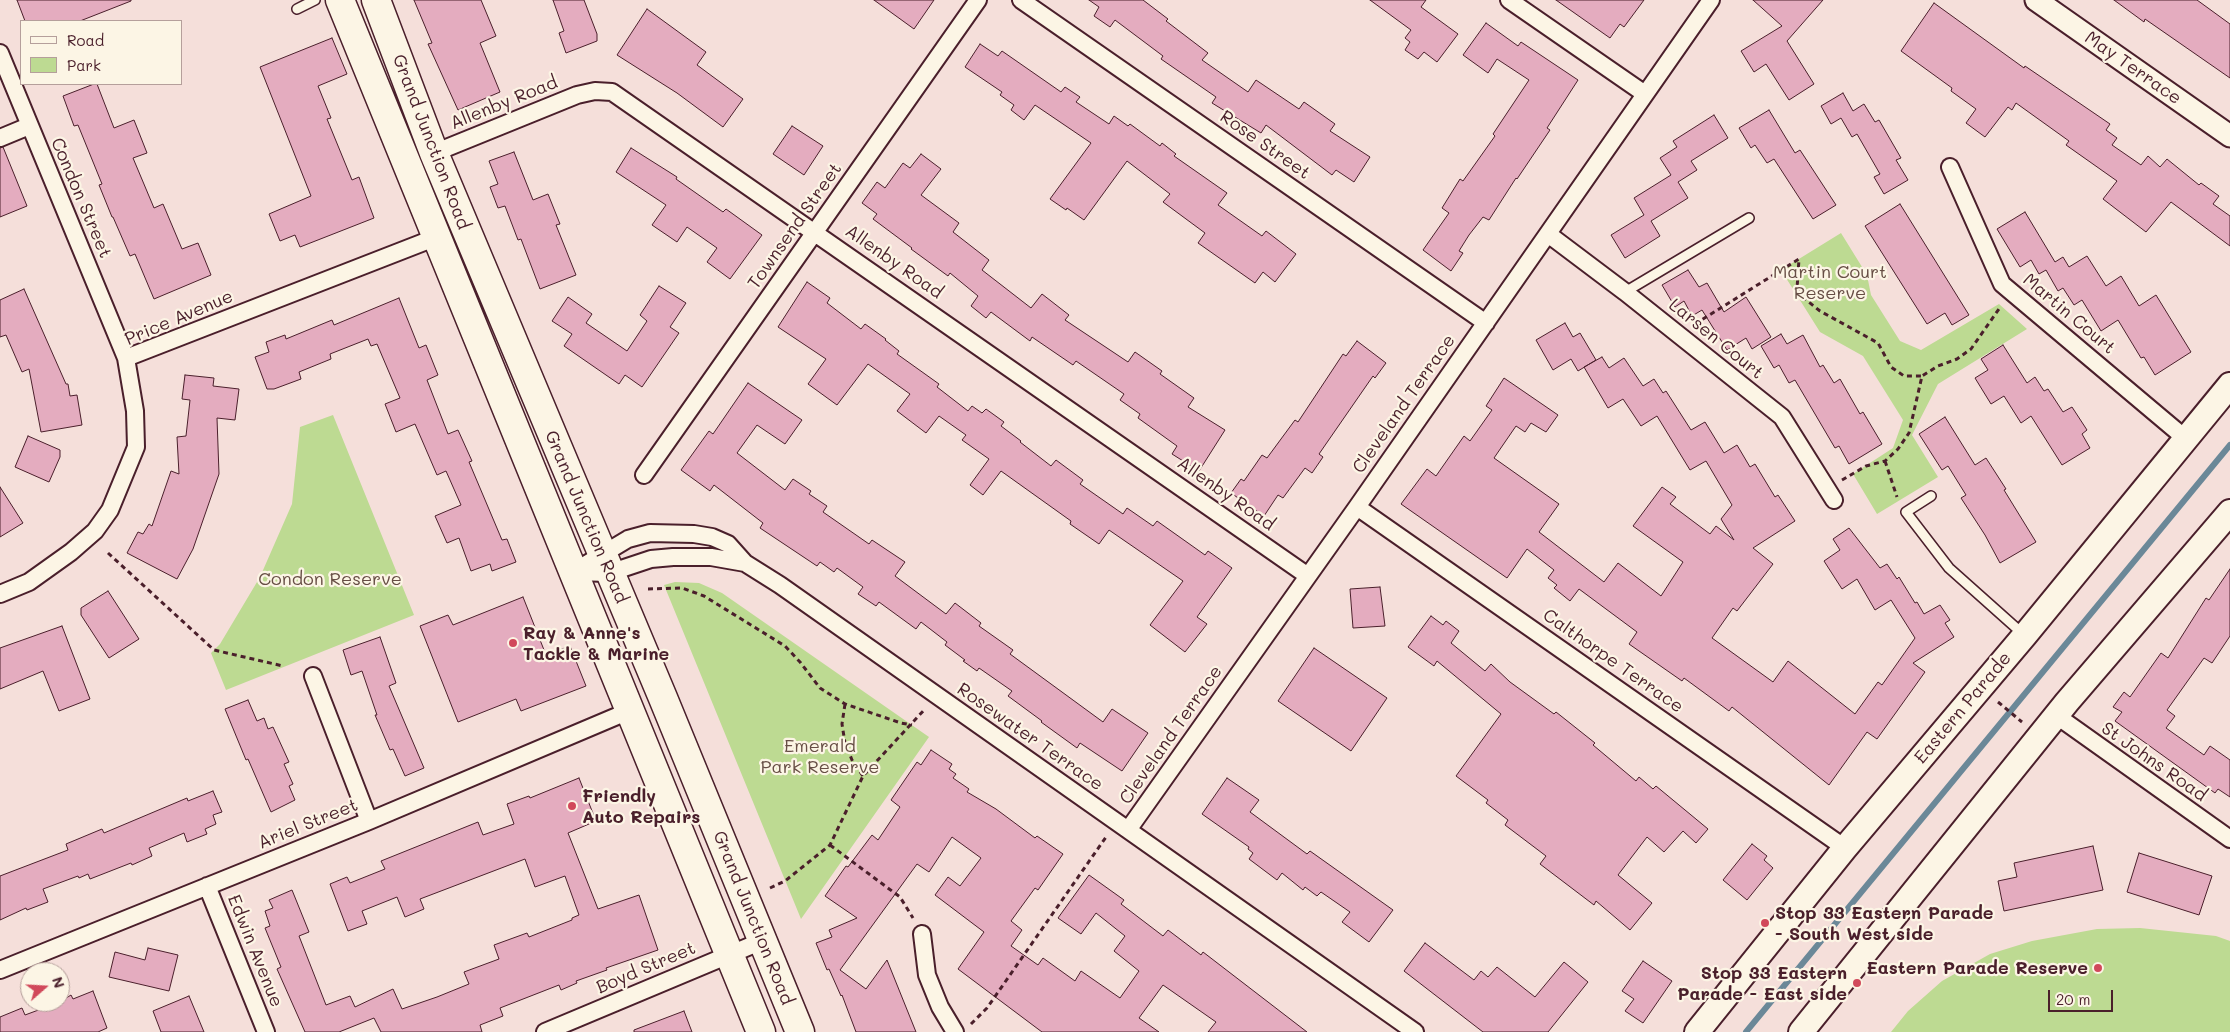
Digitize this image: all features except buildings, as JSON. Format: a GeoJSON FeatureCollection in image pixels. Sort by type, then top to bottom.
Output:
{"type":"FeatureCollection","features":[{"type":"Feature","properties":{"kind":"highway","name":"Grand Junction Road"},"geometry":{"type":"LineString","coordinates":[[340,0],[761,1032]]}},
{"type":"Feature","properties":{"kind":"highway","name":"Grand Junction Road"},"geometry":{"type":"LineString","coordinates":[[376,0],[464,227],[800,1032]]}},
{"type":"Feature","properties":{"kind":"highway"},"geometry":{"type":"LineString","coordinates":[[407,164],[434,153]]}},
{"type":"Feature","properties":{"kind":"highway"},"geometry":{"type":"LineString","coordinates":[[437,237],[464,227]]}},
{"type":"Feature","properties":{"kind":"highway"},"geometry":{"type":"LineString","coordinates":[[629,711],[662,698]]}},
{"type":"Feature","properties":{"kind":"main road","name":"Eastern Parade"},"geometry":{"type":"LineString","coordinates":[[1697,1032],[1846,848],[2025,635],[2230,385]]}},
{"type":"Feature","properties":{"kind":"main road"},"geometry":{"type":"LineString","coordinates":[[1801,1032],[2057,716],[2230,512]]}},
{"type":"Feature","properties":{"kind":"street","name":"Townsend Street"},"geometry":{"type":"LineString","coordinates":[[644,475],[978,0]]}},
{"type":"Feature","properties":{"kind":"street","name":"Rose Street"},"geometry":{"type":"LineString","coordinates":[[1021,0],[1486,323]]}},
{"type":"Feature","properties":{"kind":"street"},"geometry":{"type":"LineString","coordinates":[[1509,0],[1645,94]]}},
{"type":"Feature","properties":{"kind":"street","name":"Cleveland Terrace"},"geometry":{"type":"LineString","coordinates":[[1122,826],[1308,576],[1711,0]]}},
{"type":"Feature","properties":{"kind":"street","name":"May Terrace"},"geometry":{"type":"LineString","coordinates":[[2036,0],[2230,136]]}},
{"type":"Feature","properties":{"kind":"street","name":"Condon Street"},"geometry":{"type":"LineString","coordinates":[[0,53],[126,358]]}},
{"type":"Feature","properties":{"kind":"street","name":"Allenby Road"},"geometry":{"type":"LineString","coordinates":[[434,153],[578,95],[595,91],[612,92],[816,232],[1308,576]]}},
{"type":"Feature","properties":{"kind":"street"},"geometry":{"type":"LineString","coordinates":[[0,138],[29,126]]}},
{"type":"Feature","properties":{"kind":"street","name":"Martin Court"},"geometry":{"type":"LineString","coordinates":[[1950,167],[2002,284],[2185,438]]}},
{"type":"Feature","properties":{"kind":"street","name":"Larsen Court"},"geometry":{"type":"LineString","coordinates":[[1548,234],[1625,292],[1782,417],[1834,500]]}},
{"type":"Feature","properties":{"kind":"street","name":"Price Avenue"},"geometry":{"type":"LineString","coordinates":[[0,594],[29,582],[71,552],[95,531],[110,510],[136,447],[135,411],[126,358],[437,237]]}},
{"type":"Feature","properties":{"kind":"street","name":"Calthorpe Terrace"},"geometry":{"type":"LineString","coordinates":[[1357,506],[1846,848]]}},
{"type":"Feature","properties":{"kind":"street","name":"Rosewater Terrace"},"geometry":{"type":"LineString","coordinates":[[605,563],[628,539],[650,533],[694,534],[712,537],[728,544],[744,563],[780,585],[937,695],[1413,1032]]}},
{"type":"Feature","properties":{"kind":"street","name":"Rosewater Terrace"},"geometry":{"type":"LineString","coordinates":[[573,572],[605,563],[673,557],[711,557],[744,563]]}},
{"type":"Feature","properties":{"kind":"street"},"geometry":{"type":"LineString","coordinates":[[313,676],[369,821]]}},
{"type":"Feature","properties":{"kind":"street","name":"Ariel Street"},"geometry":{"type":"LineString","coordinates":[[0,970],[369,821],[629,711]]}},
{"type":"Feature","properties":{"kind":"street","name":"St Johns Road"},"geometry":{"type":"LineString","coordinates":[[2057,716],[2230,839]]}},
{"type":"Feature","properties":{"kind":"street","name":"Edwin Avenue"},"geometry":{"type":"LineString","coordinates":[[207,886],[266,1032]]}},
{"type":"Feature","properties":{"kind":"street"},"geometry":{"type":"LineString","coordinates":[[922,934],[927,975],[940,1008],[962,1029]]}},
{"type":"Feature","properties":{"kind":"street","name":"Boyd Street"},"geometry":{"type":"LineString","coordinates":[[545,1032],[762,941]]}},
{"type":"Feature","properties":{"kind":"lane"},"geometry":{"type":"LineString","coordinates":[[297,9],[309,1]]}},
{"type":"Feature","properties":{"kind":"lane"},"geometry":{"type":"LineString","coordinates":[[1625,292],[1749,218]]}},
{"type":"Feature","properties":{"kind":"lane"},"geometry":{"type":"LineString","coordinates":[[1931,496],[1906,512],[1949,568],[2025,635]]}},
{"type":"Feature","properties":{"kind":"path"},"geometry":{"type":"LineString","coordinates":[[1688,328],[1798,259],[1797,289],[1805,298],[1820,311],[1878,343],[1891,367],[1904,376],[1922,376],[1938,366],[1957,359],[1971,349],[2004,302]]}},
{"type":"Feature","properties":{"kind":"path"},"geometry":{"type":"LineString","coordinates":[[1840,481],[1866,466],[1885,461],[1898,449],[1909,433],[1922,376]]}},
{"type":"Feature","properties":{"kind":"path"},"geometry":{"type":"LineString","coordinates":[[1885,461],[1897,497]]}},
{"type":"Feature","properties":{"kind":"path"},"geometry":{"type":"LineString","coordinates":[[108,553],[214,650],[283,666]]}},
{"type":"Feature","properties":{"kind":"path"},"geometry":{"type":"LineString","coordinates":[[648,589],[682,588],[704,596],[784,646],[820,688],[845,704],[912,725]]}},
{"type":"Feature","properties":{"kind":"path"},"geometry":{"type":"LineString","coordinates":[[770,888],[786,881],[809,860],[830,845],[863,776],[912,725],[937,695]]}},
{"type":"Feature","properties":{"kind":"path"},"geometry":{"type":"LineString","coordinates":[[845,704],[842,724],[845,742],[852,760],[863,776]]}},
{"type":"Feature","properties":{"kind":"path"},"geometry":{"type":"LineString","coordinates":[[2002,706],[2018,720]]}},
{"type":"Feature","properties":{"kind":"path"},"geometry":{"type":"LineString","coordinates":[[962,1029],[987,1008],[1122,826]]}},
{"type":"Feature","properties":{"kind":"path"},"geometry":{"type":"LineString","coordinates":[[830,845],[900,897],[922,934]]}},
{"type":"Feature","properties":{"kind":"green space","name":"Martin Court Reserve"},"geometry":{"type":"Polygon","coordinates":[[[1841,233],[1867,275],[1871,295],[1900,341],[1921,350],[1999,304],[2027,329],[1938,384],[1912,435],[1938,477],[1877,514],[1853,474],[1893,448],[1903,420],[1863,356],[1820,332],[1781,270],[1841,233]]]}},
{"type":"Feature","properties":{"kind":"green space","name":"Condon Reserve"},"geometry":{"type":"Polygon","coordinates":[[[333,415],[414,615],[226,690],[211,653],[220,644],[260,577],[292,504],[300,427],[333,415]]]}},
{"type":"Feature","properties":{"kind":"green space","name":"Emerald Park Reserve"},"geometry":{"type":"Polygon","coordinates":[[[675,582],[699,583],[722,593],[929,737],[801,919],[664,585],[675,582]]]}},
{"type":"Feature","properties":{"kind":"green space","name":"Eastern Parade Reserve"},"geometry":{"type":"Polygon","coordinates":[[[2140,928],[2216,936],[2230,941],[2230,1032],[1891,1032],[1908,1011],[1942,981],[1990,954],[2032,941],[2097,929],[2140,928]]]}},
{"type":"Feature","properties":{"kind":"waterway"},"geometry":{"type":"LineString","coordinates":[[1746,1032],[2230,445]]}},
{"type":"Feature","properties":{"kind":"place","name":"Ray & Anne's Tackle & Marine"},"geometry":{"type":"Point","coordinates":[513,643]}},
{"type":"Feature","properties":{"kind":"place","name":"Friendly Auto Repairs"},"geometry":{"type":"Point","coordinates":[572,806]}},
{"type":"Feature","properties":{"kind":"place","name":"Stop 33 Eastern Parade - South West side"},"geometry":{"type":"Point","coordinates":[1765,923]}},
{"type":"Feature","properties":{"kind":"place","name":"Eastern Parade Reserve"},"geometry":{"type":"Point","coordinates":[2098,968]}},
{"type":"Feature","properties":{"kind":"place","name":"Stop 33 Eastern Parade - East side"},"geometry":{"type":"Point","coordinates":[1857,983]}}]}
